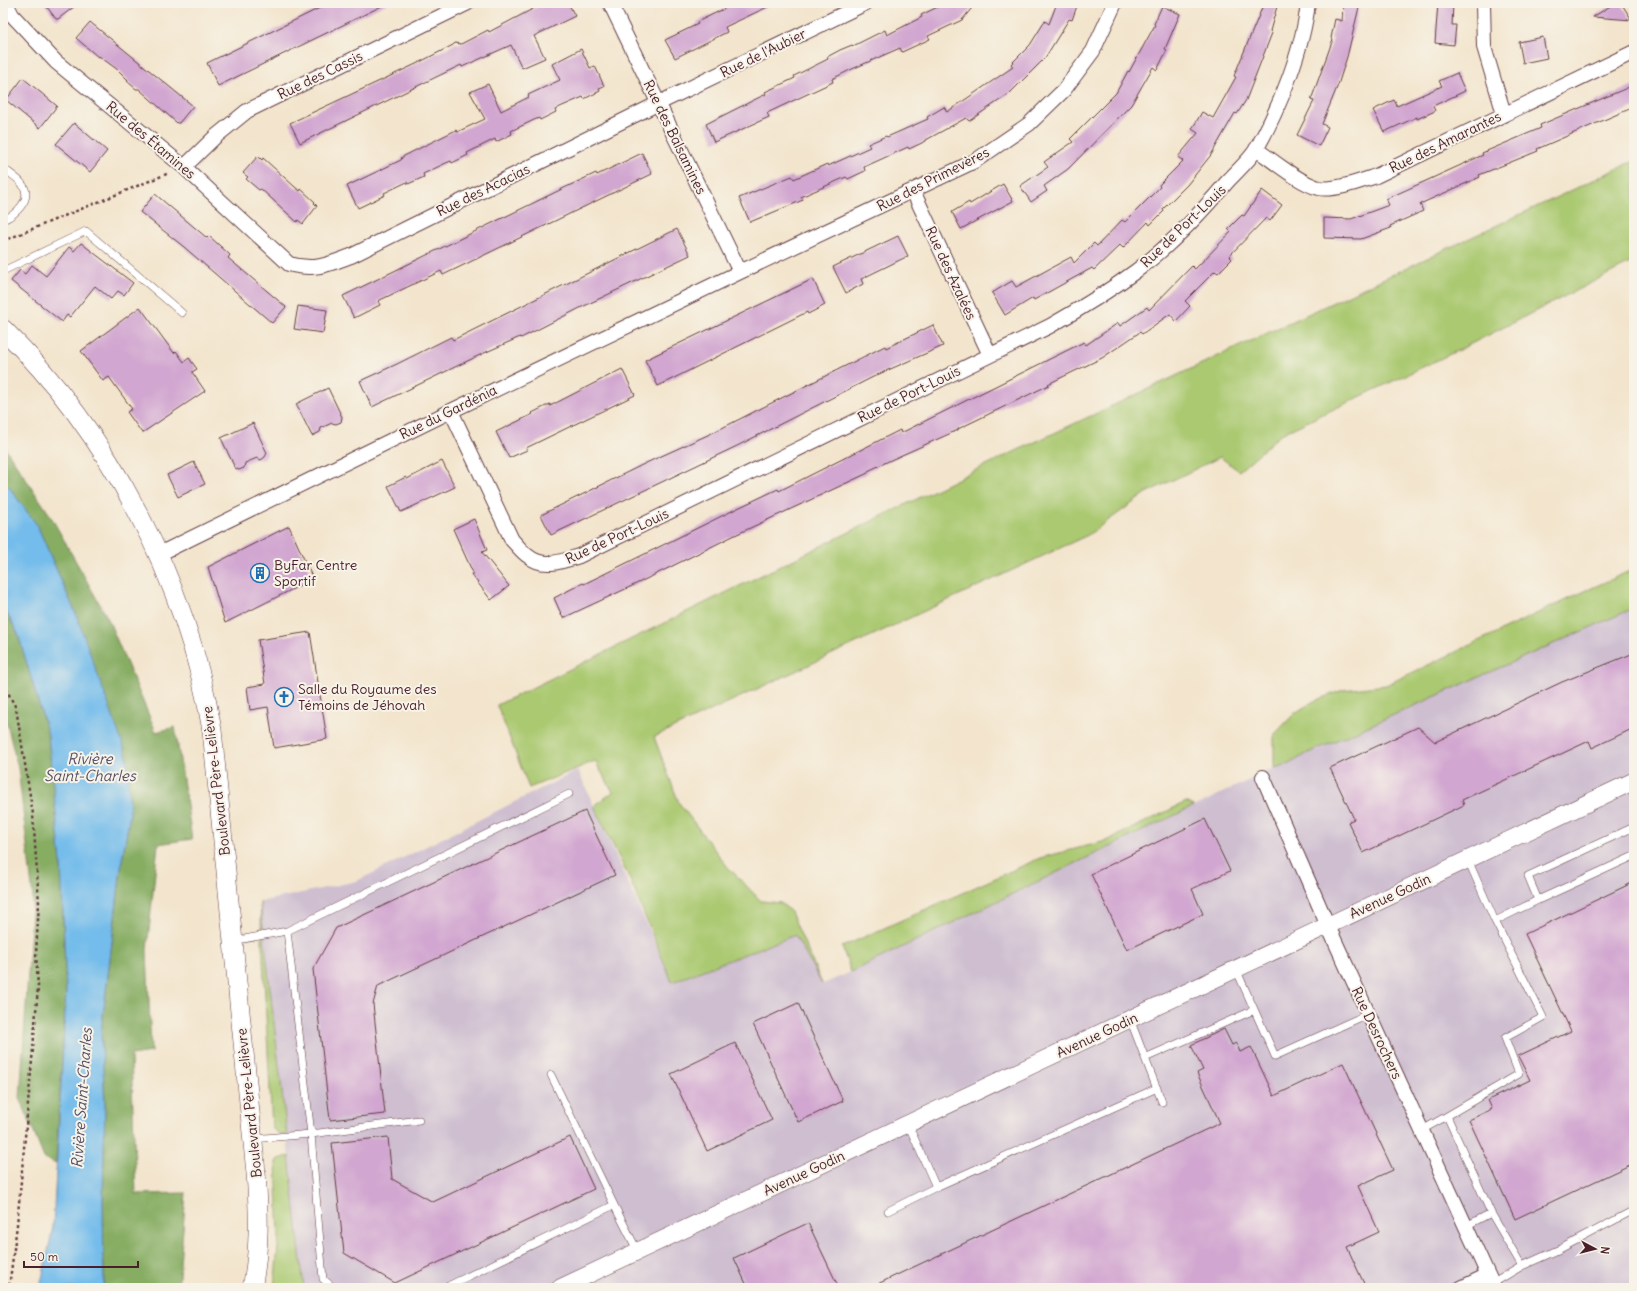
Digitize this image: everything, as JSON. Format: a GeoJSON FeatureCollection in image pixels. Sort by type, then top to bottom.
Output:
{"type":"FeatureCollection","features":[{"type":"Feature","properties":{"kind":"main road","name":"Boulevard Père-Lelièvre"},"geometry":{"type":"LineString","coordinates":[[3,329],[23,349],[67,403],[101,451],[127,494],[167,576],[193,647],[209,713],[214,752],[253,1139],[260,1221],[258,1256],[252,1288]]}},
{"type":"Feature","properties":{"kind":"street","name":"Rue des Étamines"},"geometry":{"type":"LineString","coordinates":[[6,3],[12,15],[56,62],[184,167],[289,264],[304,268]]}},
{"type":"Feature","properties":{"kind":"street","name":"Rue des Cassis"},"geometry":{"type":"LineString","coordinates":[[184,167],[215,137],[247,111],[468,3]]}},
{"type":"Feature","properties":{"kind":"street","name":"Rue des Balsamines"},"geometry":{"type":"LineString","coordinates":[[610,3],[740,272]]}},
{"type":"Feature","properties":{"kind":"street","name":"Rue de l'Aubier"},"geometry":{"type":"LineString","coordinates":[[659,103],[866,3]]}},
{"type":"Feature","properties":{"kind":"street","name":"Rue des Primevères"},"geometry":{"type":"LineString","coordinates":[[740,272],[975,161],[1028,124],[1064,90],[1093,52],[1115,3]]}},
{"type":"Feature","properties":{"kind":"street","name":"Rue de Port-Louis"},"geometry":{"type":"LineString","coordinates":[[451,411],[512,540],[529,557],[545,564],[561,562],[587,552],[1056,323],[1092,302],[1138,270],[1178,235],[1220,191],[1256,149],[1288,82],[1307,18],[1308,3]]}},
{"type":"Feature","properties":{"kind":"street"},"geometry":{"type":"LineString","coordinates":[[1483,3],[1484,47],[1504,114]]}},
{"type":"Feature","properties":{"kind":"street","name":"Rue des Amarantes"},"geometry":{"type":"LineString","coordinates":[[1256,149],[1302,181],[1320,188],[1342,187],[1376,176],[1634,52]]}},
{"type":"Feature","properties":{"kind":"street","name":"Rue des Acacias"},"geometry":{"type":"LineString","coordinates":[[304,268],[324,266],[351,256],[659,103]]}},
{"type":"Feature","properties":{"kind":"street","name":"Rue des Azalées"},"geometry":{"type":"LineString","coordinates":[[913,191],[990,355]]}},
{"type":"Feature","properties":{"kind":"street","name":"Rue du Gardénia"},"geometry":{"type":"LineString","coordinates":[[157,555],[740,272]]}},
{"type":"Feature","properties":{"kind":"street","name":"Rue Desrochers"},"geometry":{"type":"LineString","coordinates":[[1263,777],[1328,926],[1492,1282]]}},
{"type":"Feature","properties":{"kind":"street","name":"Avenue Godin"},"geometry":{"type":"LineString","coordinates":[[560,1288],[1634,781]]}},
{"type":"Feature","properties":{"kind":"street"},"geometry":{"type":"LineString","coordinates":[[1461,1288],[1492,1282]]}},
{"type":"Feature","properties":{"kind":"lane"},"geometry":{"type":"LineString","coordinates":[[3,168],[23,185],[26,196],[21,208],[12,216],[3,220]]}},
{"type":"Feature","properties":{"kind":"lane"},"geometry":{"type":"LineString","coordinates":[[3,271],[86,231],[182,313]]}},
{"type":"Feature","properties":{"kind":"lane"},"geometry":{"type":"LineString","coordinates":[[233,941],[287,931],[569,794]]}},
{"type":"Feature","properties":{"kind":"lane"},"geometry":{"type":"LineString","coordinates":[[1538,900],[1528,876],[1634,827]]}},
{"type":"Feature","properties":{"kind":"lane"},"geometry":{"type":"LineString","coordinates":[[1495,921],[1634,856]]}},
{"type":"Feature","properties":{"kind":"lane"},"geometry":{"type":"LineString","coordinates":[[1422,1130],[1519,1074],[1505,1038],[1543,1017],[1495,921],[1468,860]]}},
{"type":"Feature","properties":{"kind":"lane"},"geometry":{"type":"LineString","coordinates":[[287,931],[311,1134],[323,1279],[334,1288]]}},
{"type":"Feature","properties":{"kind":"lane"},"geometry":{"type":"LineString","coordinates":[[1236,969],[1275,1056],[1368,1014]]}},
{"type":"Feature","properties":{"kind":"lane"},"geometry":{"type":"LineString","coordinates":[[1145,1058],[1254,1010]]}},
{"type":"Feature","properties":{"kind":"lane"},"geometry":{"type":"LineString","coordinates":[[1130,1019],[1162,1102]]}},
{"type":"Feature","properties":{"kind":"lane"},"geometry":{"type":"LineString","coordinates":[[551,1075],[638,1252]]}},
{"type":"Feature","properties":{"kind":"lane"},"geometry":{"type":"LineString","coordinates":[[888,1211],[936,1187],[1157,1088]]}},
{"type":"Feature","properties":{"kind":"lane"},"geometry":{"type":"LineString","coordinates":[[1447,1116],[1491,1213],[1522,1266]]}},
{"type":"Feature","properties":{"kind":"lane"},"geometry":{"type":"LineString","coordinates":[[253,1139],[311,1134],[419,1120]]}},
{"type":"Feature","properties":{"kind":"lane"},"geometry":{"type":"LineString","coordinates":[[908,1124],[936,1187]]}},
{"type":"Feature","properties":{"kind":"lane"},"geometry":{"type":"LineString","coordinates":[[444,1288],[614,1205]]}},
{"type":"Feature","properties":{"kind":"lane"},"geometry":{"type":"LineString","coordinates":[[1492,1282],[1522,1266],[1560,1249],[1634,1210]]}},
{"type":"Feature","properties":{"kind":"lane"},"geometry":{"type":"LineString","coordinates":[[1466,1226],[1491,1213]]}},
{"type":"Feature","properties":{"kind":"path"},"geometry":{"type":"LineString","coordinates":[[3,241],[184,167]]}},
{"type":"Feature","properties":{"kind":"path"},"geometry":{"type":"LineString","coordinates":[[3,682],[18,715],[33,814],[39,903],[36,954],[38,987],[17,1225],[9,1288]]}},
{"type":"Feature","properties":{"kind":"shaded area"},"geometry":{"type":"Polygon","coordinates":[[[1634,608],[1634,1288],[304,1288],[260,902],[357,881],[578,770],[672,982],[795,935],[823,984],[851,972],[1274,768],[1289,764],[1308,753],[1634,608]]]}},
{"type":"Feature","properties":{"kind":"green space"},"geometry":{"type":"Polygon","coordinates":[[[1634,161],[1634,261],[1461,349],[1281,434],[1239,471],[1220,457],[1148,492],[1088,535],[654,737],[679,803],[727,866],[761,901],[781,903],[791,912],[822,984],[795,935],[672,982],[630,880],[594,806],[613,792],[595,761],[529,788],[497,705],[984,466],[1634,161]]]}},
{"type":"Feature","properties":{"kind":"green space"},"geometry":{"type":"Polygon","coordinates":[[[3,445],[50,515],[108,619],[156,732],[175,727],[192,839],[158,844],[147,950],[151,1052],[131,1055],[136,1194],[186,1193],[178,1288],[104,1288],[103,1196],[105,1104],[101,1032],[122,860],[130,814],[76,614],[37,525],[3,479],[3,445]]]}},
{"type":"Feature","properties":{"kind":"green space"},"geometry":{"type":"Polygon","coordinates":[[[1634,569],[1634,608],[1308,753],[1289,764],[1274,768],[1274,735],[1295,713],[1314,701],[1343,690],[1386,685],[1634,569]]]}},
{"type":"Feature","properties":{"kind":"green space"},"geometry":{"type":"Polygon","coordinates":[[[3,606],[18,634],[48,735],[61,863],[66,992],[56,1164],[44,1158],[20,1098],[33,897],[18,768],[3,708],[3,606]]]}},
{"type":"Feature","properties":{"kind":"green space"},"geometry":{"type":"Polygon","coordinates":[[[1186,802],[1194,806],[851,972],[842,947],[1040,858],[1106,841],[1186,802]]]}},
{"type":"Feature","properties":{"kind":"green space"},"geometry":{"type":"Polygon","coordinates":[[[260,902],[287,1135],[279,1134],[272,1128],[260,902]]]}},
{"type":"Feature","properties":{"kind":"green space"},"geometry":{"type":"Polygon","coordinates":[[[289,1156],[304,1288],[274,1288],[279,1236],[276,1162],[278,1159],[289,1156]]]}},
{"type":"Feature","properties":{"kind":"water","name":"Rivière Saint-Charles"},"geometry":{"type":"Polygon","coordinates":[[[3,479],[37,525],[76,614],[127,756],[130,814],[122,860],[101,1032],[105,1104],[103,1196],[104,1288],[40,1288],[53,1227],[66,992],[61,863],[48,735],[18,634],[3,606],[3,479]]]}},
{"type":"Feature","properties":{"kind":"building"},"geometry":{"type":"Polygon","coordinates":[[[44,3],[79,3],[56,19],[44,3]]]}},
{"type":"Feature","properties":{"kind":"building"},"geometry":{"type":"Polygon","coordinates":[[[330,3],[388,3],[218,86],[207,63],[330,3]]]}},
{"type":"Feature","properties":{"kind":"building"},"geometry":{"type":"Polygon","coordinates":[[[544,3],[568,3],[575,16],[534,36],[545,58],[522,68],[511,45],[462,67],[461,65],[300,143],[290,123],[416,64],[455,43],[461,44],[488,30],[489,32],[544,3]]]}},
{"type":"Feature","properties":{"kind":"building"},"geometry":{"type":"Polygon","coordinates":[[[736,3],[776,3],[725,27],[727,32],[675,58],[665,40],[736,3]]]}},
{"type":"Feature","properties":{"kind":"building"},"geometry":{"type":"Polygon","coordinates":[[[946,3],[976,3],[962,20],[928,36],[930,39],[902,52],[900,48],[850,70],[832,79],[833,82],[767,113],[769,117],[714,142],[706,124],[766,94],[765,92],[795,78],[794,76],[828,59],[827,57],[840,50],[852,45],[853,46],[885,30],[887,35],[922,17],[921,15],[946,3]]]}},
{"type":"Feature","properties":{"kind":"building"},"geometry":{"type":"Polygon","coordinates":[[[1057,3],[1078,3],[1072,20],[1069,19],[1045,58],[1009,94],[969,121],[966,118],[926,141],[909,149],[908,147],[864,167],[865,171],[848,179],[846,177],[801,197],[803,200],[750,222],[739,198],[792,176],[794,179],[827,164],[828,166],[870,147],[868,144],[928,119],[927,117],[944,107],[947,112],[1013,67],[1011,64],[1030,45],[1045,21],[1049,24],[1057,3]]]}},
{"type":"Feature","properties":{"kind":"building"},"geometry":{"type":"Polygon","coordinates":[[[1264,3],[1278,3],[1270,31],[1272,33],[1246,100],[1237,114],[1235,113],[1211,155],[1187,185],[1163,209],[1164,211],[1150,225],[1148,222],[1123,248],[1120,245],[1094,270],[1092,268],[1034,300],[1033,298],[1005,315],[992,293],[1012,281],[1016,287],[1071,257],[1074,263],[1094,243],[1097,246],[1122,220],[1125,222],[1160,187],[1159,185],[1183,161],[1178,157],[1198,133],[1192,129],[1202,112],[1213,118],[1236,77],[1234,76],[1264,3]]]}},
{"type":"Feature","properties":{"kind":"building"},"geometry":{"type":"Polygon","coordinates":[[[1343,3],[1360,3],[1347,57],[1338,85],[1322,124],[1328,127],[1319,146],[1297,135],[1314,101],[1311,100],[1333,39],[1331,38],[1335,19],[1342,21],[1343,3]]]}},
{"type":"Feature","properties":{"kind":"building"},"geometry":{"type":"Polygon","coordinates":[[[1438,3],[1453,3],[1452,25],[1456,25],[1454,45],[1435,43],[1438,3]]]}},
{"type":"Feature","properties":{"kind":"building"},"geometry":{"type":"Polygon","coordinates":[[[1615,3],[1621,3],[1632,20],[1593,17],[1615,3]]]}},
{"type":"Feature","properties":{"kind":"building"},"geometry":{"type":"Polygon","coordinates":[[[1162,6],[1180,14],[1165,49],[1167,50],[1157,70],[1153,67],[1131,105],[1068,169],[1044,186],[1047,191],[1031,202],[1020,186],[1048,167],[1044,162],[1073,142],[1070,139],[1116,93],[1155,25],[1154,24],[1162,6]]]}},
{"type":"Feature","properties":{"kind":"building"},"geometry":{"type":"Polygon","coordinates":[[[90,22],[193,106],[179,123],[177,123],[139,89],[136,89],[118,70],[99,56],[98,57],[76,38],[90,22]]]}},
{"type":"Feature","properties":{"kind":"building"},"geometry":{"type":"Polygon","coordinates":[[[1543,37],[1547,58],[1523,63],[1519,42],[1543,37]]]}},
{"type":"Feature","properties":{"kind":"building"},"geometry":{"type":"Polygon","coordinates":[[[581,49],[590,68],[595,66],[604,86],[599,88],[600,91],[584,99],[583,97],[560,107],[555,110],[556,112],[511,131],[512,134],[496,142],[495,139],[467,153],[468,155],[423,174],[424,177],[408,184],[407,182],[358,208],[347,186],[401,160],[402,157],[456,130],[457,132],[485,119],[470,92],[488,84],[501,111],[529,97],[528,95],[560,80],[552,64],[581,49]]]}},
{"type":"Feature","properties":{"kind":"building"},"geometry":{"type":"Polygon","coordinates":[[[1457,73],[1465,91],[1433,106],[1435,111],[1417,119],[1417,117],[1384,132],[1373,110],[1394,100],[1397,106],[1442,86],[1439,81],[1457,73]]]}},
{"type":"Feature","properties":{"kind":"building"},"geometry":{"type":"Polygon","coordinates":[[[23,78],[57,106],[40,128],[6,100],[23,78]]]}},
{"type":"Feature","properties":{"kind":"building"},"geometry":{"type":"Polygon","coordinates":[[[1634,85],[1634,107],[1537,149],[1538,151],[1479,175],[1480,177],[1420,204],[1423,211],[1390,226],[1391,228],[1361,239],[1324,238],[1324,218],[1351,219],[1389,205],[1386,199],[1483,155],[1482,153],[1541,128],[1540,125],[1634,85]]]}},
{"type":"Feature","properties":{"kind":"building"},"geometry":{"type":"Polygon","coordinates":[[[74,123],[107,151],[90,172],[56,144],[74,123]]]}},
{"type":"Feature","properties":{"kind":"building"},"geometry":{"type":"Polygon","coordinates":[[[642,153],[652,174],[443,275],[441,271],[378,301],[380,305],[354,318],[343,296],[564,188],[596,173],[597,175],[642,153]]]}},
{"type":"Feature","properties":{"kind":"building"},"geometry":{"type":"Polygon","coordinates":[[[258,156],[262,160],[263,158],[295,187],[300,191],[301,189],[315,202],[314,203],[317,206],[303,224],[298,220],[297,222],[261,189],[259,190],[246,179],[248,177],[243,173],[258,156]]]}},
{"type":"Feature","properties":{"kind":"building"},"geometry":{"type":"Polygon","coordinates":[[[1003,184],[1013,201],[961,229],[952,212],[969,202],[970,204],[1003,184]]]}},
{"type":"Feature","properties":{"kind":"building"},"geometry":{"type":"Polygon","coordinates":[[[1262,190],[1282,205],[1270,221],[1266,218],[1229,256],[1232,259],[1218,273],[1215,271],[1185,301],[1190,306],[1176,321],[1170,314],[1142,334],[1140,332],[1102,358],[1048,384],[1049,385],[958,430],[893,459],[868,471],[868,473],[563,618],[554,598],[740,507],[778,489],[779,491],[900,430],[901,433],[1084,342],[1086,345],[1118,323],[1120,326],[1147,307],[1149,310],[1192,266],[1195,269],[1231,232],[1228,229],[1242,215],[1244,216],[1262,190]]]}},
{"type":"Feature","properties":{"kind":"building"},"geometry":{"type":"Polygon","coordinates":[[[155,194],[207,238],[209,236],[230,255],[228,258],[286,307],[272,323],[184,247],[140,212],[155,194]]]}},
{"type":"Feature","properties":{"kind":"building"},"geometry":{"type":"Polygon","coordinates":[[[677,229],[690,255],[521,338],[520,337],[482,354],[372,407],[360,381],[451,337],[453,340],[677,229]]]}},
{"type":"Feature","properties":{"kind":"building"},"geometry":{"type":"Polygon","coordinates":[[[898,236],[908,256],[861,279],[863,284],[846,293],[833,267],[898,236]]]}},
{"type":"Feature","properties":{"kind":"building"},"geometry":{"type":"Polygon","coordinates":[[[81,243],[133,283],[124,295],[118,291],[111,299],[95,286],[70,317],[67,315],[62,322],[11,281],[20,270],[25,274],[32,265],[46,276],[69,247],[74,251],[81,243]]]}},
{"type":"Feature","properties":{"kind":"building"},"geometry":{"type":"Polygon","coordinates":[[[813,279],[825,305],[808,314],[807,312],[658,386],[645,360],[813,279]]]}},
{"type":"Feature","properties":{"kind":"building"},"geometry":{"type":"Polygon","coordinates":[[[298,306],[327,310],[323,333],[294,329],[298,306]]]}},
{"type":"Feature","properties":{"kind":"building"},"geometry":{"type":"Polygon","coordinates":[[[140,307],[174,353],[176,351],[184,362],[189,358],[197,369],[192,372],[205,391],[142,433],[127,412],[132,409],[109,377],[103,381],[81,351],[140,307]]]}},
{"type":"Feature","properties":{"kind":"building"},"geometry":{"type":"Polygon","coordinates":[[[933,325],[943,346],[879,374],[737,446],[551,535],[541,515],[646,463],[710,434],[885,346],[886,348],[933,325]]]}},
{"type":"Feature","properties":{"kind":"building"},"geometry":{"type":"Polygon","coordinates":[[[622,369],[635,395],[526,448],[527,450],[509,458],[496,432],[622,369]]]}},
{"type":"Feature","properties":{"kind":"building"},"geometry":{"type":"Polygon","coordinates":[[[328,388],[342,417],[341,422],[336,424],[332,423],[321,428],[320,432],[312,436],[296,404],[328,388]]]}},
{"type":"Feature","properties":{"kind":"building"},"geometry":{"type":"Polygon","coordinates":[[[253,423],[267,453],[261,460],[257,458],[245,463],[244,468],[239,470],[235,468],[221,438],[253,423]]]}},
{"type":"Feature","properties":{"kind":"building"},"geometry":{"type":"Polygon","coordinates":[[[442,461],[455,487],[401,512],[388,486],[406,477],[407,479],[442,461]]]}},
{"type":"Feature","properties":{"kind":"building"},"geometry":{"type":"Polygon","coordinates":[[[194,462],[205,484],[178,497],[167,475],[194,462]]]}},
{"type":"Feature","properties":{"kind":"building"},"geometry":{"type":"Polygon","coordinates":[[[474,519],[487,550],[482,552],[509,586],[491,600],[471,574],[473,573],[453,529],[474,519]]]}},
{"type":"Feature","properties":{"kind":"building","name":"ByFar Centre Sportif"},"geometry":{"type":"Polygon","coordinates":[[[289,526],[313,579],[225,623],[208,567],[289,526]]]}},
{"type":"Feature","properties":{"kind":"building","name":"Salle du Royaume des Témoins de Jéhovah"},"geometry":{"type":"Polygon","coordinates":[[[310,632],[327,739],[274,748],[268,707],[250,710],[247,687],[265,684],[258,640],[310,632]]]}},
{"type":"Feature","properties":{"kind":"building"},"geometry":{"type":"Polygon","coordinates":[[[1634,653],[1634,728],[1592,748],[1589,741],[1462,800],[1464,805],[1363,853],[1348,822],[1354,819],[1330,768],[1418,727],[1435,742],[1562,682],[1634,653]]]}},
{"type":"Feature","properties":{"kind":"building"},"geometry":{"type":"Polygon","coordinates":[[[585,811],[615,875],[378,986],[373,1004],[385,1114],[330,1120],[313,969],[336,928],[585,811]]]}},
{"type":"Feature","properties":{"kind":"building"},"geometry":{"type":"Polygon","coordinates":[[[1205,819],[1230,871],[1192,889],[1203,914],[1127,950],[1091,874],[1205,819]]]}},
{"type":"Feature","properties":{"kind":"building"},"geometry":{"type":"Polygon","coordinates":[[[1634,882],[1634,1163],[1515,1219],[1469,1120],[1492,1109],[1488,1100],[1530,1080],[1518,1056],[1571,1031],[1525,934],[1634,882]]]}},
{"type":"Feature","properties":{"kind":"building"},"geometry":{"type":"Polygon","coordinates":[[[798,1003],[843,1101],[798,1122],[753,1024],[798,1003]]]}},
{"type":"Feature","properties":{"kind":"building"},"geometry":{"type":"Polygon","coordinates":[[[1224,1029],[1232,1045],[1236,1043],[1240,1052],[1251,1047],[1274,1096],[1343,1063],[1393,1170],[1358,1186],[1379,1232],[1347,1247],[1366,1288],[869,1288],[1220,1123],[1197,1073],[1203,1070],[1191,1045],[1224,1029]]]}},
{"type":"Feature","properties":{"kind":"building"},"geometry":{"type":"Polygon","coordinates":[[[735,1043],[772,1120],[707,1151],[671,1074],[735,1043]]]}},
{"type":"Feature","properties":{"kind":"building"},"geometry":{"type":"Polygon","coordinates":[[[388,1137],[392,1179],[433,1202],[570,1137],[594,1189],[395,1283],[344,1253],[332,1143],[388,1137]]]}},
{"type":"Feature","properties":{"kind":"building"},"geometry":{"type":"Polygon","coordinates":[[[808,1223],[839,1288],[748,1288],[734,1258],[808,1223]]]}},
{"type":"Feature","properties":{"kind":"place","name":"ByFar Centre Sportif"},"geometry":{"type":"Point","coordinates":[260,573]}},
{"type":"Feature","properties":{"kind":"place","name":"Salle du Royaume des Témoins de Jéhovah"},"geometry":{"type":"Point","coordinates":[284,697]}}]}
